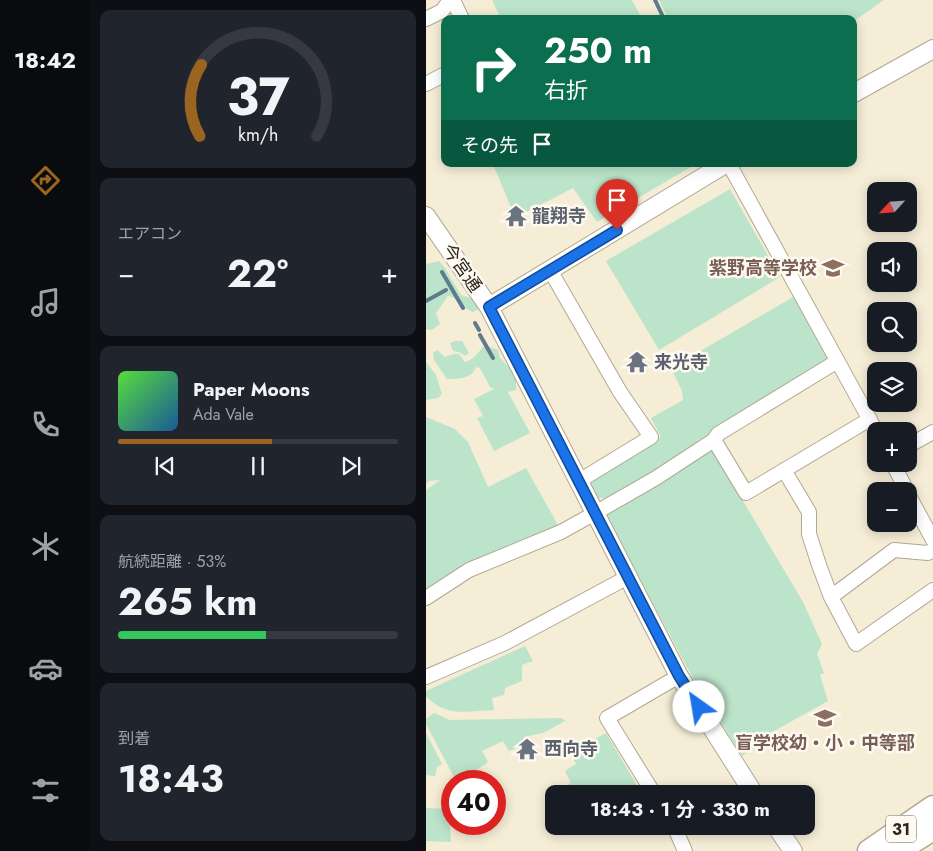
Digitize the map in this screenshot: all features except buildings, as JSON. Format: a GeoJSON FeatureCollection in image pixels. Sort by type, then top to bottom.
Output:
{"type":"FeatureCollection","features":[{"type":"Feature","properties":{"kind":"main road","name":"31"},"geometry":{"type":"LineString","coordinates":[[896,847],[933,807]]}},
{"type":"Feature","properties":{"kind":"main road","name":"31"},"geometry":{"type":"LineString","coordinates":[[869,851],[896,847],[933,829]]}},
{"type":"Feature","properties":{"kind":"street"},"geometry":{"type":"LineString","coordinates":[[426,19],[445,3],[458,15]]}},
{"type":"Feature","properties":{"kind":"street"},"geometry":{"type":"LineString","coordinates":[[857,91],[933,49]]}},
{"type":"Feature","properties":{"kind":"street"},"geometry":{"type":"LineString","coordinates":[[426,84],[441,76]]}},
{"type":"Feature","properties":{"kind":"street"},"geometry":{"type":"LineString","coordinates":[[489,307],[720,167]]}},
{"type":"Feature","properties":{"kind":"street"},"geometry":{"type":"LineString","coordinates":[[731,167],[836,362],[872,422]]}},
{"type":"Feature","properties":{"kind":"street","name":"今宮通"},"geometry":{"type":"LineString","coordinates":[[426,216],[489,307],[679,676],[748,785]]}},
{"type":"Feature","properties":{"kind":"street"},"geometry":{"type":"LineString","coordinates":[[550,270],[620,392],[651,437],[579,481]]}},
{"type":"Feature","properties":{"kind":"street"},"geometry":{"type":"LineString","coordinates":[[426,598],[468,570],[561,532],[656,478],[714,440],[718,434],[836,362]]}},
{"type":"Feature","properties":{"kind":"street"},"geometry":{"type":"LineString","coordinates":[[714,440],[746,493],[870,418]]}},
{"type":"Feature","properties":{"kind":"street"},"geometry":{"type":"LineString","coordinates":[[917,441],[933,432]]}},
{"type":"Feature","properties":{"kind":"street"},"geometry":{"type":"LineString","coordinates":[[784,470],[808,512],[809,534],[831,597],[856,644],[933,590]]}},
{"type":"Feature","properties":{"kind":"street"},"geometry":{"type":"LineString","coordinates":[[917,509],[933,540]]}},
{"type":"Feature","properties":{"kind":"street"},"geometry":{"type":"LineString","coordinates":[[831,597],[894,550],[928,553],[933,550]]}},
{"type":"Feature","properties":{"kind":"street"},"geometry":{"type":"LineString","coordinates":[[426,677],[505,643],[628,577]]}},
{"type":"Feature","properties":{"kind":"street"},"geometry":{"type":"LineString","coordinates":[[648,785],[607,718],[679,676]]}},
{"type":"Feature","properties":{"kind":"street"},"geometry":{"type":"LineString","coordinates":[[678,835],[685,851]]}},
{"type":"Feature","properties":{"kind":"street"},"geometry":{"type":"LineString","coordinates":[[782,835],[793,851]]}},
{"type":"Feature","properties":{"kind":"green space"},"geometry":{"type":"Polygon","coordinates":[[[492,0],[632,0],[640,15],[499,15],[492,0]]]}},
{"type":"Feature","properties":{"kind":"green space"},"geometry":{"type":"Polygon","coordinates":[[[659,0],[884,0],[857,19],[857,15],[666,15],[659,0]]]}},
{"type":"Feature","properties":{"kind":"green space"},"geometry":{"type":"Polygon","coordinates":[[[494,167],[691,167],[597,222],[573,188],[519,216],[510,205],[494,167]]]}},
{"type":"Feature","properties":{"kind":"green space"},"geometry":{"type":"Polygon","coordinates":[[[730,189],[780,277],[659,350],[606,261],[730,189]]]}},
{"type":"Feature","properties":{"kind":"green space"},"geometry":{"type":"Polygon","coordinates":[[[439,261],[461,295],[474,299],[480,308],[473,312],[455,298],[448,296],[436,313],[440,324],[432,330],[426,329],[426,264],[439,261]]]}},
{"type":"Feature","properties":{"kind":"green space"},"geometry":{"type":"Polygon","coordinates":[[[795,296],[829,359],[697,441],[700,447],[613,498],[598,498],[589,480],[661,437],[651,418],[683,400],[682,391],[671,368],[795,296]]]}},
{"type":"Feature","properties":{"kind":"green space"},"geometry":{"type":"Polygon","coordinates":[[[462,341],[469,353],[465,356],[453,351],[450,343],[462,341]]]}},
{"type":"Feature","properties":{"kind":"green space"},"geometry":{"type":"Polygon","coordinates":[[[485,345],[498,350],[500,358],[516,375],[516,390],[508,392],[530,433],[494,451],[477,418],[483,416],[474,399],[494,389],[490,387],[480,368],[476,367],[468,376],[447,379],[434,360],[433,353],[437,350],[445,357],[459,354],[465,362],[473,358],[485,345]]]}},
{"type":"Feature","properties":{"kind":"green space"},"geometry":{"type":"Polygon","coordinates":[[[426,362],[436,375],[442,394],[438,398],[426,400],[426,362]]]}},
{"type":"Feature","properties":{"kind":"green space"},"geometry":{"type":"Polygon","coordinates":[[[426,417],[455,429],[468,442],[488,487],[526,468],[559,527],[426,592],[426,490],[440,480],[429,481],[426,484],[426,417]]]}},
{"type":"Feature","properties":{"kind":"green space"},"geometry":{"type":"Polygon","coordinates":[[[711,447],[803,602],[822,644],[817,654],[824,673],[820,675],[828,701],[758,740],[761,744],[742,756],[689,671],[606,515],[711,447]]]}},
{"type":"Feature","properties":{"kind":"green space"},"geometry":{"type":"Polygon","coordinates":[[[525,646],[533,661],[522,665],[522,681],[505,688],[504,695],[492,698],[494,710],[457,712],[442,708],[426,696],[426,691],[525,646]]]}},
{"type":"Feature","properties":{"kind":"green space"},"geometry":{"type":"Polygon","coordinates":[[[434,713],[450,720],[562,718],[565,721],[543,733],[524,737],[523,746],[509,751],[503,741],[482,751],[488,762],[477,770],[450,770],[426,724],[426,719],[434,713]]]}},
{"type":"Feature","properties":{"kind":"green space"},"geometry":{"type":"Polygon","coordinates":[[[426,733],[442,764],[437,767],[435,776],[426,775],[426,733]]]}},
{"type":"Feature","properties":{"kind":"green space"},"geometry":{"type":"Polygon","coordinates":[[[606,733],[637,785],[568,785],[571,783],[565,771],[576,764],[570,752],[606,733]]]}},
{"type":"Feature","properties":{"kind":"green space"},"geometry":{"type":"Polygon","coordinates":[[[426,808],[441,809],[441,835],[451,835],[451,842],[426,841],[426,808]]]}},
{"type":"Feature","properties":{"kind":"waterway"},"geometry":{"type":"LineString","coordinates":[[655,0],[662,15]]}},
{"type":"Feature","properties":{"kind":"waterway"},"geometry":{"type":"LineString","coordinates":[[442,272],[463,308]]}},
{"type":"Feature","properties":{"kind":"waterway"},"geometry":{"type":"LineString","coordinates":[[426,301],[446,290]]}},
{"type":"Feature","properties":{"kind":"waterway"},"geometry":{"type":"LineString","coordinates":[[475,323],[479,330]]}},
{"type":"Feature","properties":{"kind":"waterway"},"geometry":{"type":"LineString","coordinates":[[480,335],[493,358]]}},
{"type":"Feature","properties":{"kind":"place","name":"龍翔寺"},"geometry":{"type":"Point","coordinates":[516,216]}},
{"type":"Feature","properties":{"kind":"place","name":"紫野高等学校"},"geometry":{"type":"Point","coordinates":[833,268]}},
{"type":"Feature","properties":{"kind":"place","name":"来光寺"},"geometry":{"type":"Point","coordinates":[637,362]}},
{"type":"Feature","properties":{"kind":"place","name":"盲学校幼・小・中等部"},"geometry":{"type":"Point","coordinates":[825,718]}},
{"type":"Feature","properties":{"kind":"place","name":"西向寺"},"geometry":{"type":"Point","coordinates":[527,749]}},
{"type":"Feature","properties":{"kind":"route"},"geometry":{"type":"LineString","coordinates":[[617,230],[489,307],[679,676],[699,707]]}}]}
